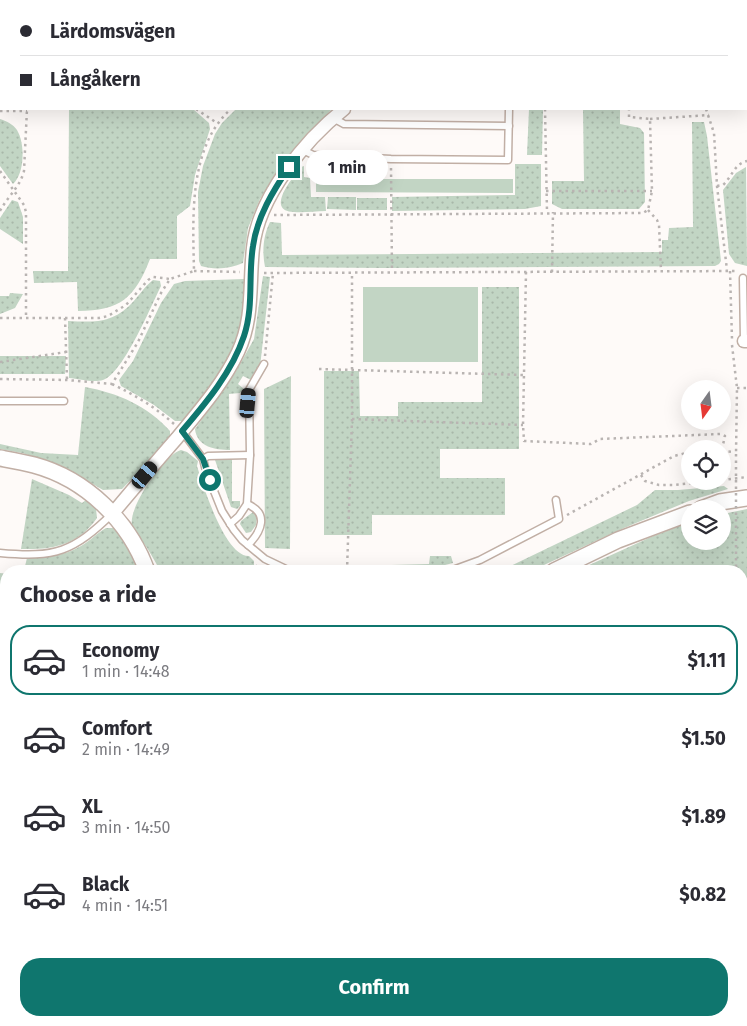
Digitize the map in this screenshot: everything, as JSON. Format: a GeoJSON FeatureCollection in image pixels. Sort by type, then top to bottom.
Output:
{"type":"FeatureCollection","features":[{"type":"Feature","properties":{"kind":"street"},"geometry":{"type":"LineString","coordinates":[[113,513],[202,408],[238,353],[244,336],[251,302],[253,245],[257,227],[264,210],[279,181],[303,150],[343,110]]}},
{"type":"Feature","properties":{"kind":"street"},"geometry":{"type":"LineString","coordinates":[[0,458],[35,465],[78,485],[101,501],[113,513],[130,536],[145,565]]}},
{"type":"Feature","properties":{"kind":"street"},"geometry":{"type":"LineString","coordinates":[[731,500],[747,498]]}},
{"type":"Feature","properties":{"kind":"street"},"geometry":{"type":"LineString","coordinates":[[566,565],[618,540],[681,516]]}},
{"type":"Feature","properties":{"kind":"lane"},"geometry":{"type":"LineString","coordinates":[[303,150],[313,155],[391,159],[508,160],[509,110]]}},
{"type":"Feature","properties":{"kind":"lane"},"geometry":{"type":"LineString","coordinates":[[333,118],[344,124],[509,126]]}},
{"type":"Feature","properties":{"kind":"lane"},"geometry":{"type":"LineString","coordinates":[[743,278],[746,341]]}},
{"type":"Feature","properties":{"kind":"lane"},"geometry":{"type":"LineString","coordinates":[[230,524],[244,510],[247,504],[250,455],[249,390],[264,364]]}},
{"type":"Feature","properties":{"kind":"lane"},"geometry":{"type":"LineString","coordinates":[[0,401],[64,401]]}},
{"type":"Feature","properties":{"kind":"lane"},"geometry":{"type":"LineString","coordinates":[[182,431],[203,459],[222,511],[230,524],[248,545],[265,559],[278,565]]}},
{"type":"Feature","properties":{"kind":"lane"},"geometry":{"type":"LineString","coordinates":[[203,459],[208,456],[250,455]]}},
{"type":"Feature","properties":{"kind":"lane"},"geometry":{"type":"LineString","coordinates":[[466,565],[480,560],[559,519],[556,500]]}},
{"type":"Feature","properties":{"kind":"lane"},"geometry":{"type":"LineString","coordinates":[[247,504],[256,508],[261,521],[260,529],[248,545]]}},
{"type":"Feature","properties":{"kind":"lane"},"geometry":{"type":"LineString","coordinates":[[0,553],[36,554],[60,552],[93,533],[113,513]]}},
{"type":"Feature","properties":{"kind":"path"},"geometry":{"type":"LineString","coordinates":[[0,111],[27,110],[26,161],[22,178],[0,210]]}},
{"type":"Feature","properties":{"kind":"path"},"geometry":{"type":"LineString","coordinates":[[197,110],[216,123]]}},
{"type":"Feature","properties":{"kind":"path"},"geometry":{"type":"LineString","coordinates":[[194,271],[193,218],[200,164],[216,123],[230,110]]}},
{"type":"Feature","properties":{"kind":"path"},"geometry":{"type":"LineString","coordinates":[[545,110],[547,212]]}},
{"type":"Feature","properties":{"kind":"path"},"geometry":{"type":"LineString","coordinates":[[629,110],[630,117],[650,119],[709,116]]}},
{"type":"Feature","properties":{"kind":"path"},"geometry":{"type":"LineString","coordinates":[[706,110],[714,133],[717,186],[729,271],[732,345],[737,388],[736,565]]}},
{"type":"Feature","properties":{"kind":"path"},"geometry":{"type":"LineString","coordinates":[[264,210],[275,215],[547,212],[643,213],[648,210],[652,191],[650,119]]}},
{"type":"Feature","properties":{"kind":"path"},"geometry":{"type":"LineString","coordinates":[[391,159],[392,272]]}},
{"type":"Feature","properties":{"kind":"path"},"geometry":{"type":"LineString","coordinates":[[717,186],[726,182],[737,166],[747,161]]}},
{"type":"Feature","properties":{"kind":"path"},"geometry":{"type":"LineString","coordinates":[[0,171],[24,205],[26,212],[26,318]]}},
{"type":"Feature","properties":{"kind":"path"},"geometry":{"type":"LineString","coordinates":[[546,191],[652,191]]}},
{"type":"Feature","properties":{"kind":"path"},"geometry":{"type":"LineString","coordinates":[[648,210],[659,224],[661,271]]}},
{"type":"Feature","properties":{"kind":"path"},"geometry":{"type":"LineString","coordinates":[[552,272],[553,212]]}},
{"type":"Feature","properties":{"kind":"path"},"geometry":{"type":"LineString","coordinates":[[0,318],[99,318],[108,316],[126,305],[148,280],[153,277],[170,278],[194,271],[246,272]]}},
{"type":"Feature","properties":{"kind":"path"},"geometry":{"type":"LineString","coordinates":[[262,273],[739,271]]}},
{"type":"Feature","properties":{"kind":"path"},"geometry":{"type":"LineString","coordinates":[[347,565],[352,419],[352,272]]}},
{"type":"Feature","properties":{"kind":"path"},"geometry":{"type":"LineString","coordinates":[[526,272],[524,441],[591,444],[600,438],[720,434],[725,436],[724,440]]}},
{"type":"Feature","properties":{"kind":"path"},"geometry":{"type":"LineString","coordinates":[[264,364],[272,273]]}},
{"type":"Feature","properties":{"kind":"path"},"geometry":{"type":"LineString","coordinates":[[112,384],[135,348],[170,278]]}},
{"type":"Feature","properties":{"kind":"path"},"geometry":{"type":"LineString","coordinates":[[65,318],[67,380]]}},
{"type":"Feature","properties":{"kind":"path"},"geometry":{"type":"LineString","coordinates":[[0,362],[66,352]]}},
{"type":"Feature","properties":{"kind":"path"},"geometry":{"type":"LineString","coordinates":[[319,368],[524,374]]}},
{"type":"Feature","properties":{"kind":"path"},"geometry":{"type":"LineString","coordinates":[[0,380],[67,380],[112,384],[157,409],[182,431]]}},
{"type":"Feature","properties":{"kind":"path"},"geometry":{"type":"LineString","coordinates":[[737,388],[747,388]]}},
{"type":"Feature","properties":{"kind":"path"},"geometry":{"type":"LineString","coordinates":[[352,419],[523,425]]}},
{"type":"Feature","properties":{"kind":"path"},"geometry":{"type":"LineString","coordinates":[[731,452],[736,453]]}},
{"type":"Feature","properties":{"kind":"path"},"geometry":{"type":"LineString","coordinates":[[559,519],[674,456],[681,454]]}},
{"type":"Feature","properties":{"kind":"path"},"geometry":{"type":"LineString","coordinates":[[641,475],[645,481],[659,485],[681,483]]}},
{"type":"Feature","properties":{"kind":"path"},"geometry":{"type":"LineString","coordinates":[[731,479],[747,477]]}},
{"type":"Feature","properties":{"kind":"green space"},"geometry":{"type":"Polygon","coordinates":[[[69,110],[194,110],[209,123],[210,129],[195,175],[190,206],[177,216],[177,259],[150,259],[132,293],[115,305],[93,310],[78,311],[77,282],[34,283],[33,271],[68,271],[69,110]]]}},
{"type":"Feature","properties":{"kind":"green space"},"geometry":{"type":"Polygon","coordinates":[[[235,110],[331,110],[293,152],[260,199],[248,228],[243,263],[227,268],[217,268],[201,266],[199,261],[198,192],[203,166],[215,134],[222,123],[235,110]]]}},
{"type":"Feature","properties":{"kind":"green space"},"geometry":{"type":"Polygon","coordinates":[[[529,110],[543,110],[542,155],[527,155],[529,110]]]}},
{"type":"Feature","properties":{"kind":"green space"},"geometry":{"type":"Polygon","coordinates":[[[583,110],[620,110],[620,124],[640,128],[644,133],[645,202],[639,209],[562,209],[552,204],[552,181],[584,181],[583,110]]]}},
{"type":"Feature","properties":{"kind":"green space"},"geometry":{"type":"Polygon","coordinates":[[[0,119],[15,128],[20,136],[22,166],[13,184],[0,166],[0,119]]]}},
{"type":"Feature","properties":{"kind":"green space"},"geometry":{"type":"Polygon","coordinates":[[[692,122],[704,122],[707,136],[721,261],[715,266],[265,267],[264,244],[270,222],[281,223],[282,255],[662,252],[662,240],[668,240],[669,228],[693,227],[692,122]]]}},
{"type":"Feature","properties":{"kind":"green space"},"geometry":{"type":"Polygon","coordinates":[[[515,164],[541,164],[541,206],[525,209],[392,211],[392,197],[515,195],[515,164]]]}},
{"type":"Feature","properties":{"kind":"green space"},"geometry":{"type":"Polygon","coordinates":[[[304,166],[304,177],[310,178],[311,197],[325,197],[326,211],[294,212],[285,210],[281,206],[281,200],[288,185],[301,167],[304,166]]]}},
{"type":"Feature","properties":{"kind":"green space"},"geometry":{"type":"Polygon","coordinates":[[[746,167],[747,266],[735,263],[729,254],[723,190],[736,173],[746,167]]]}},
{"type":"Feature","properties":{"kind":"green space"},"geometry":{"type":"Polygon","coordinates":[[[316,179],[513,179],[513,193],[316,192],[316,179]]]}},
{"type":"Feature","properties":{"kind":"green space"},"geometry":{"type":"Polygon","coordinates":[[[328,197],[356,197],[356,210],[327,209],[328,197]]]}},
{"type":"Feature","properties":{"kind":"green space"},"geometry":{"type":"Polygon","coordinates":[[[357,198],[387,198],[387,210],[357,210],[357,198]]]}},
{"type":"Feature","properties":{"kind":"green space"},"geometry":{"type":"Polygon","coordinates":[[[12,200],[18,202],[23,217],[23,244],[0,229],[0,218],[12,200]]]}},
{"type":"Feature","properties":{"kind":"green space"},"geometry":{"type":"Polygon","coordinates":[[[263,276],[270,277],[260,367],[251,380],[243,376],[238,384],[244,389],[240,393],[229,394],[230,450],[213,448],[199,440],[195,429],[235,373],[254,339],[263,276]]]}},
{"type":"Feature","properties":{"kind":"green space"},"geometry":{"type":"Polygon","coordinates":[[[244,279],[243,317],[232,350],[218,375],[183,421],[175,421],[154,405],[121,386],[119,380],[133,361],[161,303],[174,284],[185,281],[244,279]]]}},
{"type":"Feature","properties":{"kind":"green space"},"geometry":{"type":"Polygon","coordinates":[[[153,280],[160,281],[161,286],[136,338],[119,366],[111,375],[99,381],[69,378],[68,321],[102,320],[116,315],[124,311],[153,280]]]}},
{"type":"Feature","properties":{"kind":"green space"},"geometry":{"type":"Polygon","coordinates":[[[363,287],[478,287],[478,362],[363,362],[363,287]]]}},
{"type":"Feature","properties":{"kind":"green space"},"geometry":{"type":"Polygon","coordinates":[[[482,287],[519,287],[519,449],[440,449],[440,478],[505,478],[505,515],[372,515],[372,535],[324,535],[324,371],[359,371],[360,416],[398,416],[398,402],[482,402],[482,287]]]}},
{"type":"Feature","properties":{"kind":"green space"},"geometry":{"type":"Polygon","coordinates":[[[10,293],[23,294],[15,308],[0,314],[0,296],[9,296],[10,293]]]}},
{"type":"Feature","properties":{"kind":"green space"},"geometry":{"type":"Polygon","coordinates":[[[0,356],[66,356],[65,374],[0,374],[0,356]]]}},
{"type":"Feature","properties":{"kind":"green space"},"geometry":{"type":"Polygon","coordinates":[[[291,376],[290,549],[265,548],[264,389],[291,376]]]}},
{"type":"Feature","properties":{"kind":"green space"},"geometry":{"type":"Polygon","coordinates":[[[85,387],[109,393],[132,402],[152,414],[170,431],[170,436],[153,457],[122,489],[103,490],[67,469],[45,460],[0,449],[0,444],[41,453],[78,455],[85,387]]]}},
{"type":"Feature","properties":{"kind":"green space"},"geometry":{"type":"Polygon","coordinates":[[[181,450],[187,452],[198,461],[197,466],[216,519],[232,545],[240,553],[249,556],[254,561],[254,565],[157,565],[134,529],[132,517],[149,482],[174,454],[181,450]]]}},
{"type":"Feature","properties":{"kind":"green space"},"geometry":{"type":"Polygon","coordinates":[[[232,459],[232,501],[240,501],[240,506],[237,509],[231,507],[215,460],[232,459]]]}},
{"type":"Feature","properties":{"kind":"green space"},"geometry":{"type":"Polygon","coordinates":[[[32,479],[69,495],[82,503],[86,500],[96,509],[97,518],[82,534],[64,544],[54,547],[21,549],[32,479]]]}},
{"type":"Feature","properties":{"kind":"green space"},"geometry":{"type":"Polygon","coordinates":[[[655,490],[725,490],[692,500],[681,500],[681,504],[544,565],[512,565],[637,505],[655,490]]]}},
{"type":"Feature","properties":{"kind":"green space"},"geometry":{"type":"Polygon","coordinates":[[[747,509],[747,565],[589,565],[681,525],[681,550],[731,550],[731,512],[747,509]]]}},
{"type":"Feature","properties":{"kind":"green space"},"geometry":{"type":"Polygon","coordinates":[[[253,512],[257,517],[256,525],[251,532],[246,533],[240,524],[241,521],[253,512]]]}},
{"type":"Feature","properties":{"kind":"green space"},"geometry":{"type":"Polygon","coordinates":[[[106,528],[116,528],[126,542],[136,565],[25,565],[27,558],[68,552],[84,544],[106,528]]]}},
{"type":"Feature","properties":{"kind":"green space"},"geometry":{"type":"Polygon","coordinates":[[[430,556],[451,556],[453,563],[445,565],[391,565],[429,564],[430,556]]]}},
{"type":"Feature","properties":{"kind":"route"},"geometry":{"type":"LineString","coordinates":[[210,480],[203,459],[182,431],[202,408],[238,353],[244,336],[251,302],[253,245],[257,227],[270,197],[289,167]]}}]}
